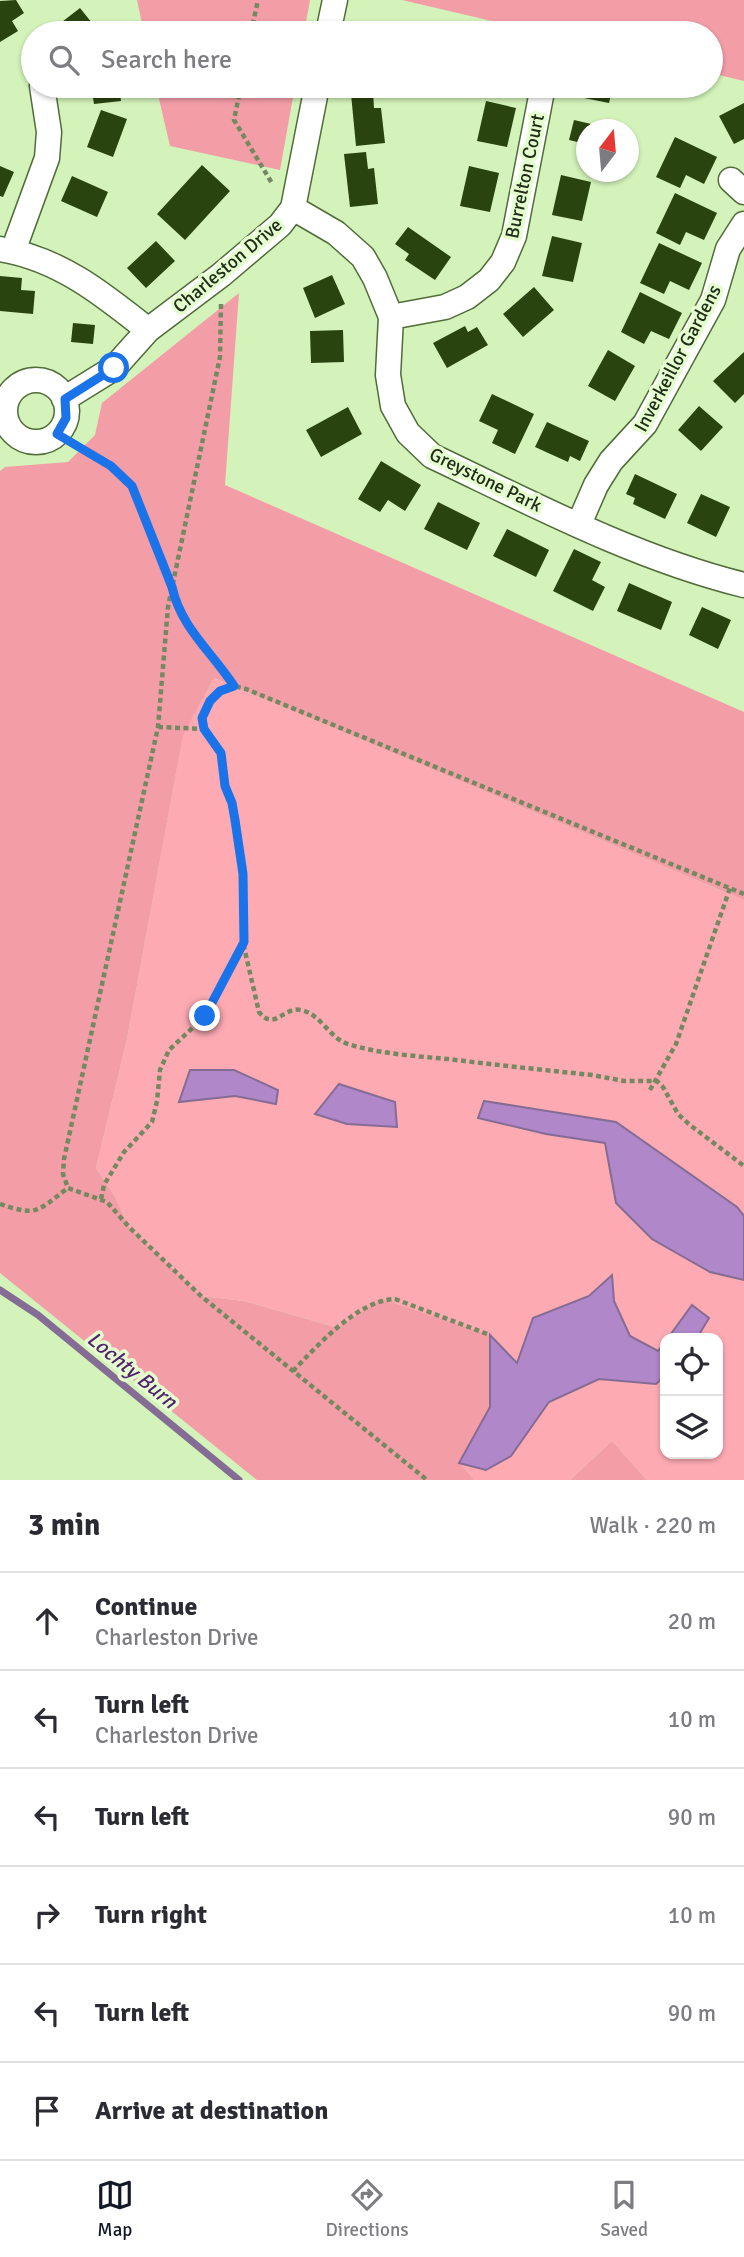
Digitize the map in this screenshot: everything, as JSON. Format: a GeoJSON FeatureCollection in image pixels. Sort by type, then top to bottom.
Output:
{"type":"FeatureCollection","features":[{"type":"Feature","properties":{"kind":"street"},"geometry":{"type":"LineString","coordinates":[[331,21],[335,0]]}},
{"type":"Feature","properties":{"kind":"street"},"geometry":{"type":"LineString","coordinates":[[44,98],[49,132],[47,158],[6,250],[55,266],[97,289],[148,330]]}},
{"type":"Feature","properties":{"kind":"street","name":"Charleston Drive"},"geometry":{"type":"LineString","coordinates":[[65,399],[114,368],[148,330],[221,275],[280,225],[293,208],[315,98]]}},
{"type":"Feature","properties":{"kind":"street","name":"Burrelton Court"},"geometry":{"type":"LineString","coordinates":[[391,317],[445,307],[467,297],[489,280],[503,262],[514,236],[541,98]]}},
{"type":"Feature","properties":{"kind":"street","name":"Greystone Park"},"geometry":{"type":"LineString","coordinates":[[293,208],[336,233],[363,257],[375,278],[391,317],[388,374],[393,406],[408,433],[432,456],[579,524],[695,573],[744,585]]}},
{"type":"Feature","properties":{"kind":"street","name":"Inverkeillor Gardens"},"geometry":{"type":"LineString","coordinates":[[579,524],[596,485],[611,461],[645,424],[713,300],[728,249],[744,223]]}},
{"type":"Feature","properties":{"kind":"street"},"geometry":{"type":"LineString","coordinates":[[32,380],[52,384],[65,399],[66,418],[57,434],[40,442],[22,438],[8,426],[2,406],[14,388],[32,380]]}},
{"type":"Feature","properties":{"kind":"path"},"geometry":{"type":"LineString","coordinates":[[254,21],[258,0]]}},
{"type":"Feature","properties":{"kind":"path"},"geometry":{"type":"LineString","coordinates":[[238,98],[234,120],[273,185],[293,208]]}},
{"type":"Feature","properties":{"kind":"path"},"geometry":{"type":"LineString","coordinates":[[68,1188],[63,1174],[64,1159],[158,727],[168,607],[220,358],[221,275]]}},
{"type":"Feature","properties":{"kind":"path"},"geometry":{"type":"LineString","coordinates":[[57,434],[111,466],[132,486],[187,625],[234,686],[264,695],[744,894]]}},
{"type":"Feature","properties":{"kind":"path"},"geometry":{"type":"LineString","coordinates":[[234,686],[220,691],[210,701],[202,718],[204,729],[221,753],[243,874],[247,967],[259,1012],[264,1019],[271,1021],[296,1009],[304,1010],[338,1040],[400,1055],[592,1075],[624,1081],[657,1081],[678,1114],[744,1166]]}},
{"type":"Feature","properties":{"kind":"path"},"geometry":{"type":"LineString","coordinates":[[158,727],[204,729]]}},
{"type":"Feature","properties":{"kind":"path"},"geometry":{"type":"LineString","coordinates":[[650,1090],[676,1044],[730,888]]}},
{"type":"Feature","properties":{"kind":"path"},"geometry":{"type":"LineString","coordinates":[[101,1199],[104,1185],[124,1152],[152,1122],[160,1070],[169,1050],[205,1016],[244,942]]}},
{"type":"Feature","properties":{"kind":"path"},"geometry":{"type":"LineString","coordinates":[[68,1188],[107,1202],[176,1274],[427,1480]]}},
{"type":"Feature","properties":{"kind":"path"},"geometry":{"type":"LineString","coordinates":[[0,1205],[26,1213],[36,1211],[68,1188]]}},
{"type":"Feature","properties":{"kind":"path"},"geometry":{"type":"LineString","coordinates":[[293,1371],[320,1342],[382,1299],[395,1299],[490,1335]]}},
{"type":"Feature","properties":{"kind":"shaded area"},"geometry":{"type":"Polygon","coordinates":[[[137,0],[310,0],[306,21],[141,21],[137,0]]]}},
{"type":"Feature","properties":{"kind":"shaded area"},"geometry":{"type":"Polygon","coordinates":[[[402,0],[744,0],[744,81],[723,76],[723,21],[492,21],[402,0]]]}},
{"type":"Feature","properties":{"kind":"shaded area"},"geometry":{"type":"Polygon","coordinates":[[[159,98],[293,98],[280,170],[170,146],[159,98]]]}},
{"type":"Feature","properties":{"kind":"shaded area"},"geometry":{"type":"Polygon","coordinates":[[[239,293],[225,485],[744,712],[744,900],[214,678],[183,735],[127,1039],[96,1168],[114,1195],[129,1227],[201,1296],[244,1301],[338,1328],[381,1299],[490,1335],[490,1407],[459,1462],[474,1480],[257,1480],[0,1273],[0,471],[5,467],[68,462],[95,435],[102,403],[239,293]]]}},
{"type":"Feature","properties":{"kind":"shaded area"},"geometry":{"type":"Polygon","coordinates":[[[214,678],[744,900],[744,1480],[647,1480],[612,1441],[570,1480],[474,1480],[459,1463],[382,1299],[338,1328],[244,1301],[201,1296],[129,1227],[114,1195],[96,1168],[127,1039],[183,734],[214,678]]]}},
{"type":"Feature","properties":{"kind":"shaded area"},"geometry":{"type":"Polygon","coordinates":[[[190,1070],[234,1070],[278,1090],[276,1104],[235,1096],[179,1102],[190,1070]]]}},
{"type":"Feature","properties":{"kind":"shaded area"},"geometry":{"type":"Polygon","coordinates":[[[339,1084],[395,1102],[397,1127],[347,1124],[315,1114],[339,1084]]]}},
{"type":"Feature","properties":{"kind":"shaded area"},"geometry":{"type":"Polygon","coordinates":[[[484,1101],[616,1122],[737,1207],[744,1216],[744,1280],[710,1272],[652,1239],[616,1203],[605,1143],[546,1134],[478,1118],[484,1101]]]}},
{"type":"Feature","properties":{"kind":"shaded area"},"geometry":{"type":"Polygon","coordinates":[[[612,1275],[614,1301],[630,1336],[658,1351],[660,1348],[660,1380],[656,1384],[599,1379],[549,1402],[511,1456],[486,1470],[459,1463],[490,1407],[490,1335],[517,1363],[533,1318],[589,1296],[612,1275]]]}},
{"type":"Feature","properties":{"kind":"shaded area"},"geometry":{"type":"Polygon","coordinates":[[[692,1305],[709,1318],[700,1333],[672,1333],[692,1305]]]}},
{"type":"Feature","properties":{"kind":"shaded area"},"geometry":{"type":"Polygon","coordinates":[[[612,1441],[647,1480],[570,1480],[612,1441]]]}},
{"type":"Feature","properties":{"kind":"building"},"geometry":{"type":"Polygon","coordinates":[[[16,0],[24,13],[12,21],[18,31],[0,42],[0,1],[16,0]]]}},
{"type":"Feature","properties":{"kind":"building"},"geometry":{"type":"Polygon","coordinates":[[[80,8],[90,21],[63,21],[80,8]]]}},
{"type":"Feature","properties":{"kind":"building"},"geometry":{"type":"Polygon","coordinates":[[[93,98],[121,98],[121,101],[94,104],[93,98]]]}},
{"type":"Feature","properties":{"kind":"building"},"geometry":{"type":"Polygon","coordinates":[[[351,98],[373,98],[374,108],[381,108],[385,143],[356,146],[351,98]]]}},
{"type":"Feature","properties":{"kind":"building"},"geometry":{"type":"Polygon","coordinates":[[[584,98],[610,98],[609,103],[584,98]]]}},
{"type":"Feature","properties":{"kind":"building"},"geometry":{"type":"Polygon","coordinates":[[[486,101],[516,108],[507,147],[477,141],[486,101]]]}},
{"type":"Feature","properties":{"kind":"building"},"geometry":{"type":"Polygon","coordinates":[[[744,103],[744,139],[734,144],[719,116],[744,103]]]}},
{"type":"Feature","properties":{"kind":"building"},"geometry":{"type":"Polygon","coordinates":[[[101,110],[127,119],[113,157],[87,147],[101,110]]]}},
{"type":"Feature","properties":{"kind":"building"},"geometry":{"type":"Polygon","coordinates":[[[574,120],[576,120],[576,142],[569,140],[574,120]]]}},
{"type":"Feature","properties":{"kind":"building"},"geometry":{"type":"Polygon","coordinates":[[[675,137],[717,157],[704,184],[686,175],[680,188],[656,177],[675,137]]]}},
{"type":"Feature","properties":{"kind":"building"},"geometry":{"type":"Polygon","coordinates":[[[366,152],[368,169],[374,168],[378,204],[350,207],[344,154],[366,152]]]}},
{"type":"Feature","properties":{"kind":"building"},"geometry":{"type":"Polygon","coordinates":[[[202,165],[230,191],[185,240],[157,214],[202,165]]]}},
{"type":"Feature","properties":{"kind":"building"},"geometry":{"type":"Polygon","coordinates":[[[0,166],[14,172],[3,197],[0,196],[0,166]]]}},
{"type":"Feature","properties":{"kind":"building"},"geometry":{"type":"Polygon","coordinates":[[[469,166],[499,173],[490,212],[460,206],[469,166]]]}},
{"type":"Feature","properties":{"kind":"building"},"geometry":{"type":"Polygon","coordinates":[[[561,175],[576,178],[576,182],[591,182],[582,221],[552,215],[561,175]]]}},
{"type":"Feature","properties":{"kind":"building"},"geometry":{"type":"Polygon","coordinates":[[[72,176],[108,192],[97,217],[61,201],[72,176]]]}},
{"type":"Feature","properties":{"kind":"building"},"geometry":{"type":"Polygon","coordinates":[[[675,193],[717,213],[704,240],[686,232],[680,245],[656,233],[675,193]]]}},
{"type":"Feature","properties":{"kind":"building"},"geometry":{"type":"Polygon","coordinates":[[[408,227],[451,257],[435,280],[405,260],[409,254],[395,244],[408,227]]]}},
{"type":"Feature","properties":{"kind":"building"},"geometry":{"type":"Polygon","coordinates":[[[552,236],[582,243],[573,282],[542,276],[552,236]]]}},
{"type":"Feature","properties":{"kind":"building"},"geometry":{"type":"Polygon","coordinates":[[[156,241],[175,261],[146,288],[127,268],[156,241]]]}},
{"type":"Feature","properties":{"kind":"building"},"geometry":{"type":"Polygon","coordinates":[[[659,243],[702,263],[689,290],[670,281],[664,294],[640,283],[659,243]]]}},
{"type":"Feature","properties":{"kind":"building"},"geometry":{"type":"Polygon","coordinates":[[[332,275],[345,304],[315,318],[303,288],[332,275]]]}},
{"type":"Feature","properties":{"kind":"building"},"geometry":{"type":"Polygon","coordinates":[[[0,276],[22,278],[21,290],[35,291],[33,314],[0,311],[0,276]]]}},
{"type":"Feature","properties":{"kind":"building"},"geometry":{"type":"Polygon","coordinates":[[[534,287],[554,310],[523,337],[503,314],[534,287]]]}},
{"type":"Feature","properties":{"kind":"building"},"geometry":{"type":"Polygon","coordinates":[[[640,292],[682,313],[669,339],[651,331],[644,344],[621,332],[640,292]]]}},
{"type":"Feature","properties":{"kind":"building"},"geometry":{"type":"Polygon","coordinates":[[[73,323],[95,325],[93,344],[71,342],[73,323]]]}},
{"type":"Feature","properties":{"kind":"building"},"geometry":{"type":"Polygon","coordinates":[[[465,326],[468,332],[477,327],[488,345],[447,368],[433,343],[465,326]]]}},
{"type":"Feature","properties":{"kind":"building"},"geometry":{"type":"Polygon","coordinates":[[[343,330],[344,362],[311,363],[310,331],[343,330]]]}},
{"type":"Feature","properties":{"kind":"building"},"geometry":{"type":"Polygon","coordinates":[[[608,350],[635,366],[615,401],[588,386],[608,350]]]}},
{"type":"Feature","properties":{"kind":"building"},"geometry":{"type":"Polygon","coordinates":[[[744,352],[744,394],[735,403],[713,381],[744,352]]]}},
{"type":"Feature","properties":{"kind":"building"},"geometry":{"type":"Polygon","coordinates":[[[492,394],[534,414],[515,454],[492,443],[498,430],[479,421],[492,394]]]}},
{"type":"Feature","properties":{"kind":"building"},"geometry":{"type":"Polygon","coordinates":[[[699,406],[723,427],[701,451],[678,430],[699,406]]]}},
{"type":"Feature","properties":{"kind":"building"},"geometry":{"type":"Polygon","coordinates":[[[348,407],[362,434],[321,457],[306,430],[348,407]]]}},
{"type":"Feature","properties":{"kind":"building"},"geometry":{"type":"Polygon","coordinates":[[[547,422],[589,441],[580,461],[570,456],[568,462],[535,447],[547,422]]]}},
{"type":"Feature","properties":{"kind":"building"},"geometry":{"type":"Polygon","coordinates":[[[381,461],[421,485],[405,511],[388,500],[380,512],[358,499],[381,461]]]}},
{"type":"Feature","properties":{"kind":"building"},"geometry":{"type":"Polygon","coordinates":[[[635,474],[677,494],[665,519],[633,504],[635,498],[626,494],[635,474]]]}},
{"type":"Feature","properties":{"kind":"building"},"geometry":{"type":"Polygon","coordinates":[[[701,494],[730,507],[716,537],[687,523],[701,494]]]}},
{"type":"Feature","properties":{"kind":"building"},"geometry":{"type":"Polygon","coordinates":[[[438,502],[480,523],[467,550],[424,529],[438,502]]]}},
{"type":"Feature","properties":{"kind":"building"},"geometry":{"type":"Polygon","coordinates":[[[507,529],[549,550],[536,577],[493,556],[507,529]]]}},
{"type":"Feature","properties":{"kind":"building"},"geometry":{"type":"Polygon","coordinates":[[[574,549],[601,562],[592,580],[605,587],[593,611],[553,591],[574,549]]]}},
{"type":"Feature","properties":{"kind":"building"},"geometry":{"type":"Polygon","coordinates":[[[629,583],[672,602],[661,630],[617,611],[629,583]]]}},
{"type":"Feature","properties":{"kind":"building"},"geometry":{"type":"Polygon","coordinates":[[[702,607],[731,620],[718,649],[689,635],[702,607]]]}},
{"type":"Feature","properties":{"kind":"waterway","name":"Lochty Burn"},"geometry":{"type":"LineString","coordinates":[[0,1290],[38,1315],[239,1480]]}},
{"type":"Feature","properties":{"kind":"route"},"geometry":{"type":"LineString","coordinates":[[114,368],[65,399],[66,418],[57,434],[111,466],[132,486],[187,625],[234,686],[220,691],[210,701],[202,718],[204,729],[213,738],[221,753],[225,786],[232,803],[243,874],[244,942],[205,1016]]}}]}
